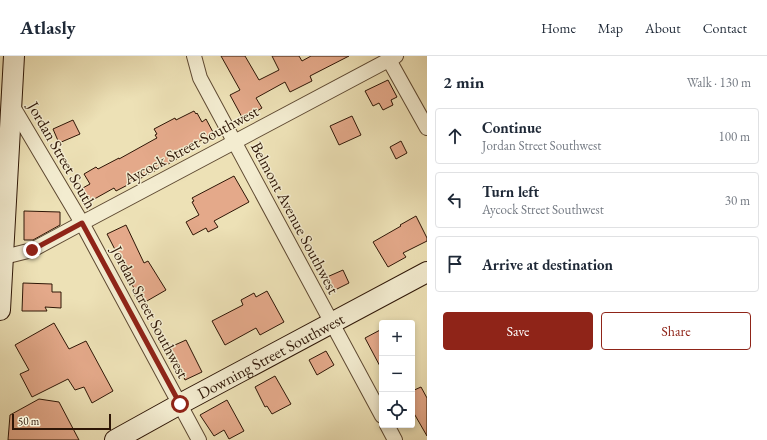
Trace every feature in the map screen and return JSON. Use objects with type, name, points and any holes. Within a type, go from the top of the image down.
[{"type":"street","name":"Belmont Avenue Southwest","points":[[194,56],[200,78],[379,410]]},
{"type":"street","name":"Aycock Street Southwest","points":[[1,258],[32,250],[393,58]]},
{"type":"street","points":[[393,58],[427,128]]},
{"type":"street","points":[[0,310],[1,258],[12,105],[9,66]]},
{"type":"street","name":"Jordan Street South","points":[[12,105],[82,223]]},
{"type":"street","name":"Jordan Street Southwest","points":[[82,223],[199,440]]},
{"type":"street","name":"Downing Street Southwest","points":[[115,440],[427,272]]},
{"type":"street","points":[[388,428],[394,440]]},
{"type":"building","points":[[221,56],[245,56],[259,80],[279,70],[272,56],[299,56],[302,61],[311,56],[349,56],[310,76],[312,81],[290,92],[285,82],[256,98],[262,108],[243,119],[230,95],[240,90]]},
{"type":"building","points":[[388,80],[397,97],[391,100],[393,105],[383,110],[379,103],[373,106],[365,91]]},
{"type":"building","points":[[194,111],[196,114],[197,113],[202,122],[206,119],[214,134],[182,150],[185,154],[168,164],[116,191],[114,188],[89,202],[81,189],[90,184],[84,174],[96,167],[98,169],[119,159],[157,138],[155,135],[157,134],[154,129],[175,118],[176,120]]},
{"type":"building","points":[[352,116],[361,135],[339,145],[330,126]]},
{"type":"building","points":[[73,120],[80,134],[59,143],[53,129]]},
{"type":"building","points":[[401,141],[407,153],[396,159],[390,147]]},
{"type":"building","points":[[234,176],[249,202],[214,221],[218,227],[208,232],[206,228],[193,235],[186,222],[199,215],[192,202],[194,201],[192,198]]},
{"type":"building","points":[[24,211],[60,212],[60,225],[33,240],[24,240]]},
{"type":"building","points":[[416,216],[427,238],[427,241],[403,253],[406,257],[388,267],[373,242]]},
{"type":"building","points":[[126,225],[144,263],[148,261],[166,290],[140,305],[133,292],[135,290],[107,234]]},
{"type":"building","points":[[343,270],[349,283],[333,291],[327,277]]},
{"type":"building","points":[[23,283],[52,284],[52,292],[61,292],[61,308],[45,307],[47,311],[22,311]]},
{"type":"building","points":[[267,291],[284,322],[260,335],[256,328],[225,345],[212,321],[243,305],[241,300],[254,293],[256,297]]},
{"type":"building","points":[[54,323],[69,349],[86,341],[113,391],[92,403],[84,387],[75,390],[68,379],[32,397],[20,374],[29,370],[15,345]]},
{"type":"building","points":[[379,331],[379,364],[365,338]]},
{"type":"building","points":[[186,340],[202,372],[185,380],[182,373],[179,375],[166,349]]},
{"type":"building","points":[[326,351],[334,365],[317,375],[309,360]]},
{"type":"building","points":[[275,376],[291,404],[272,414],[267,406],[265,407],[255,387]]},
{"type":"building","points":[[421,387],[427,398],[427,436],[415,415],[415,390]]},
{"type":"building","points":[[39,399],[59,402],[79,440],[8,440],[10,415]]},
{"type":"building","points":[[227,400],[244,431],[229,439],[224,430],[214,436],[200,415]]},
{"type":"route","points":[[32,250],[82,223],[180,404]]}]
